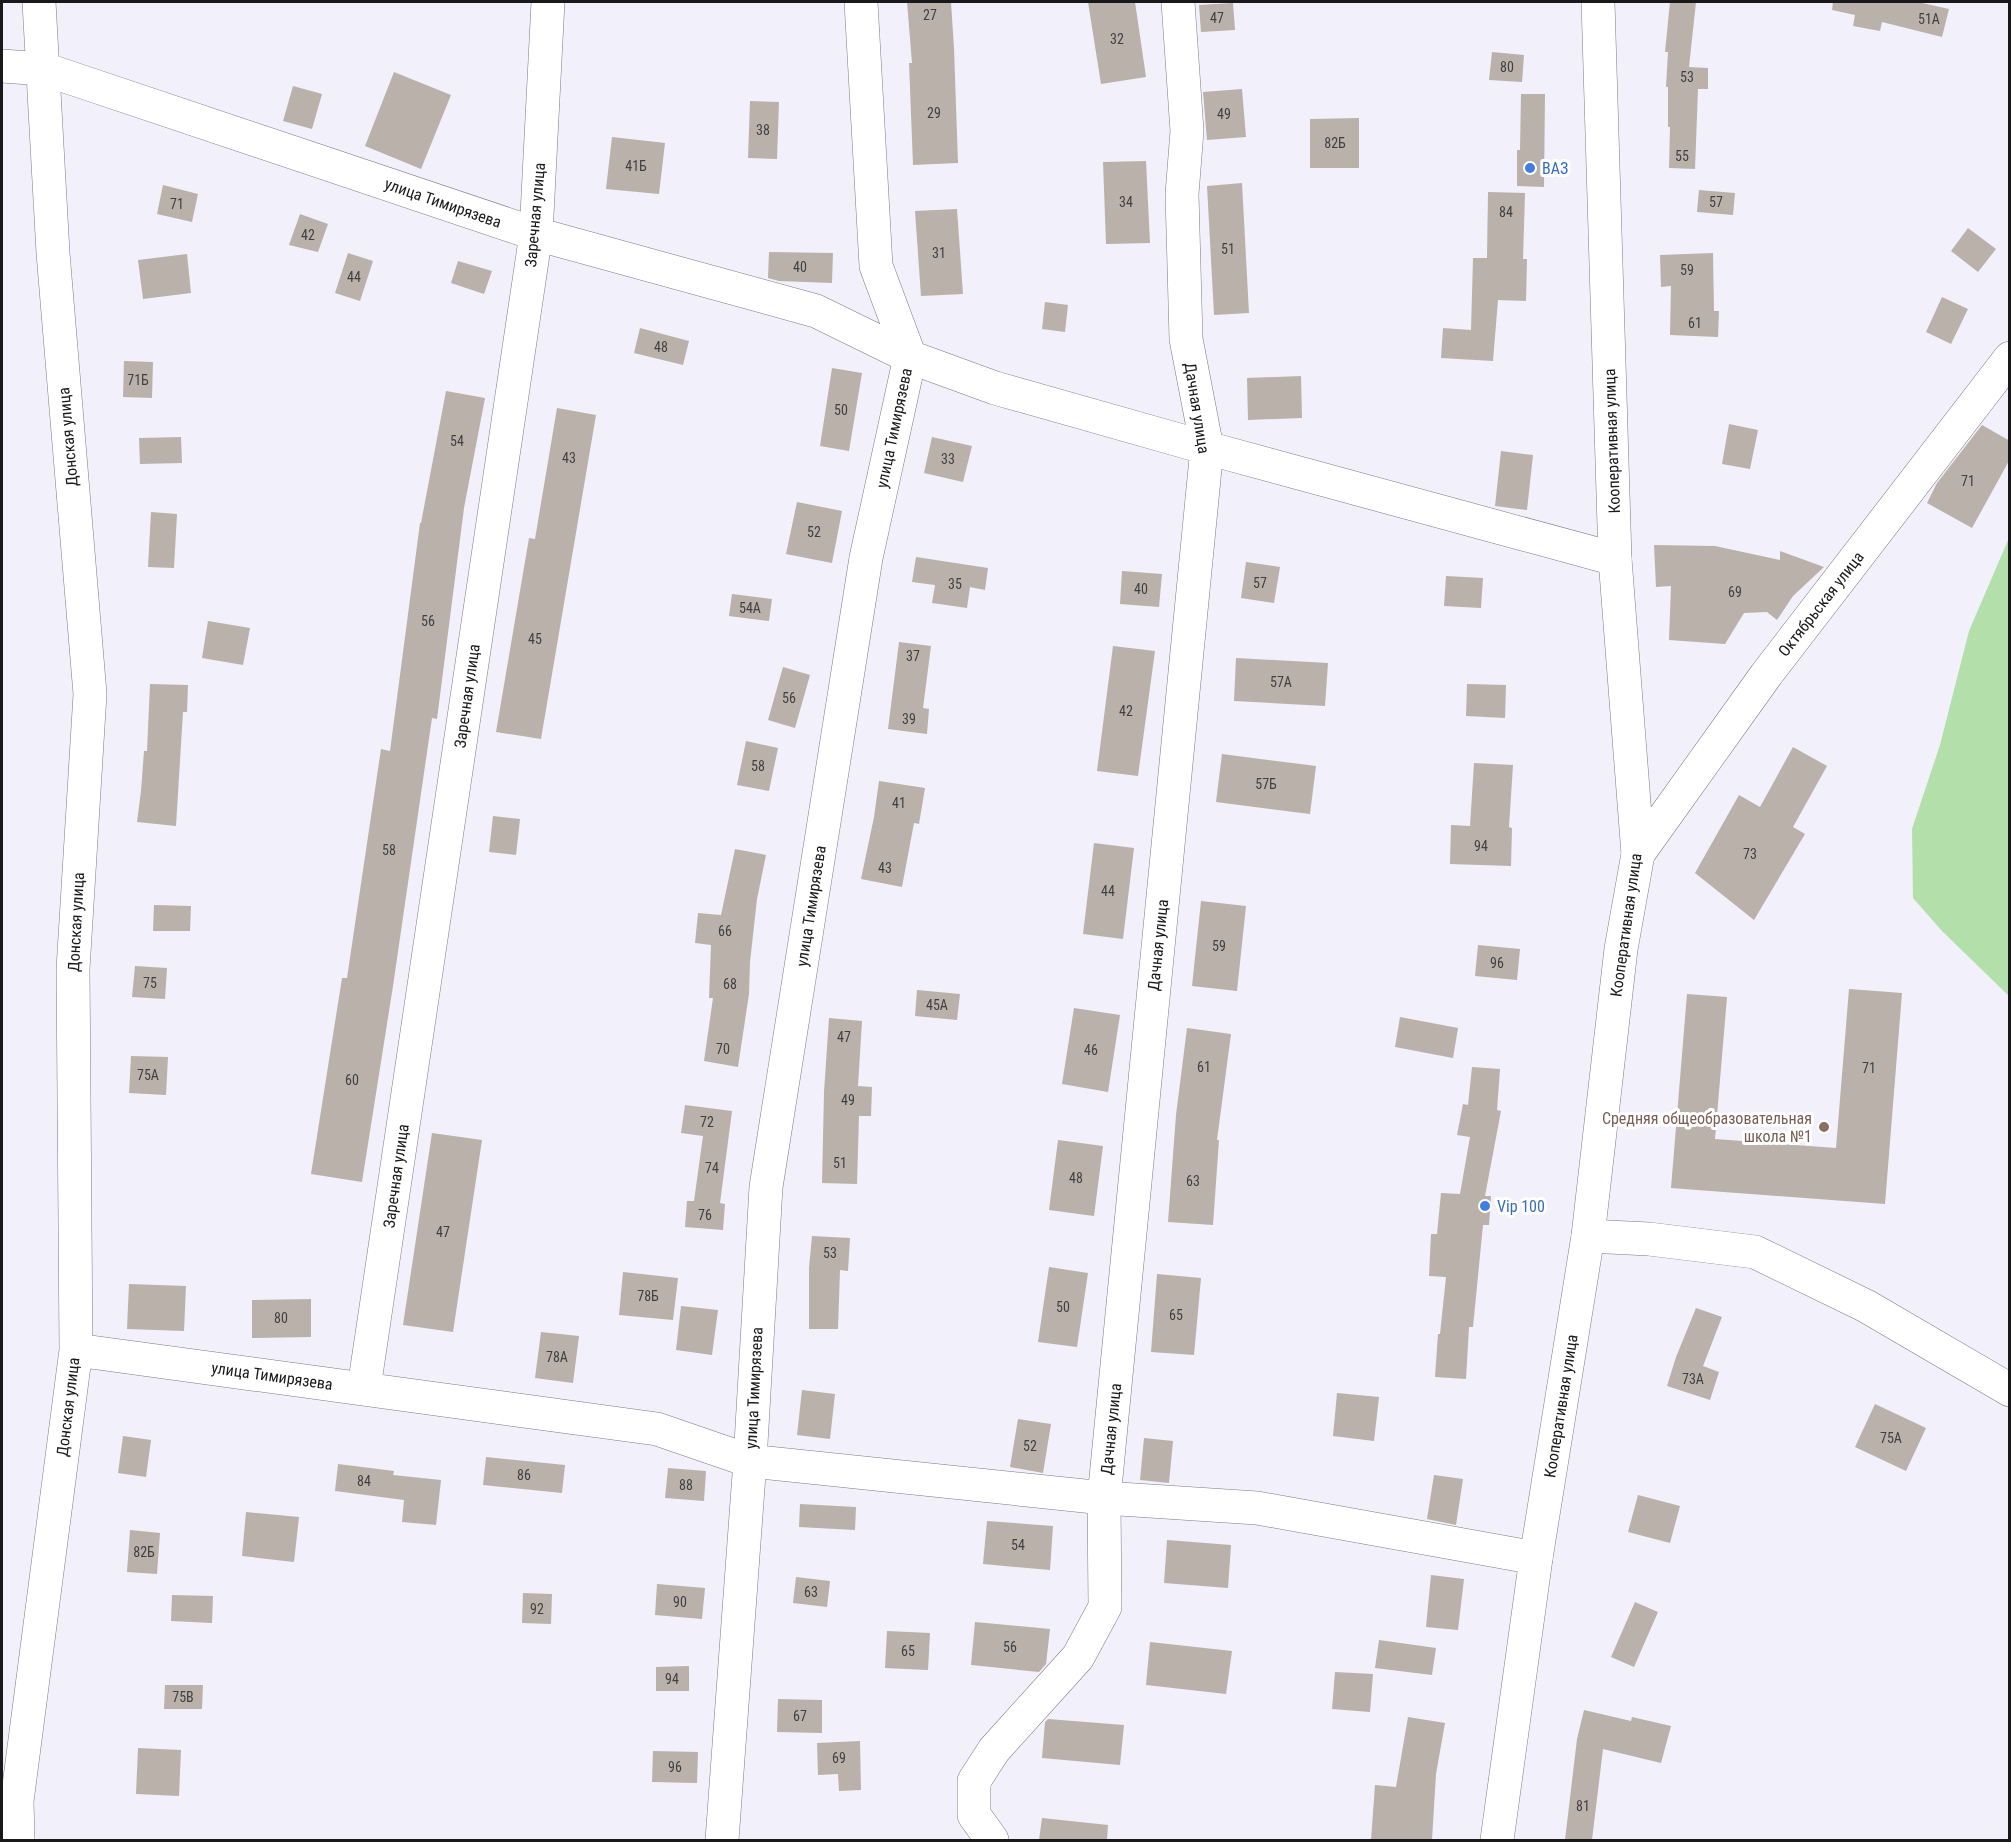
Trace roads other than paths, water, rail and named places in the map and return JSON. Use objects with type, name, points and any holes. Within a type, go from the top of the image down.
[{"type":"street","name":"Донская улица","points":[[18,1840],[17,1801],[76,1350],[73,969],[90,694],[53,253],[39,2]]},
{"type":"street","name":"Заречная улица","points":[[364,1388],[536,234],[548,2]]},
{"type":"street","name":"улица Тимирязева","points":[[722,1840],[750,1461],[766,1187],[866,558],[909,357],[876,266],[861,2]]},
{"type":"street","name":"Дачная улица","points":[[992,1840],[974,1815],[974,1781],[994,1750],[1078,1657],[1105,1607],[1104,1498],[1207,448],[1186,339],[1182,194],[1187,131],[1178,2]]},
{"type":"street","name":"Кооперативная улица","points":[[1497,1840],[1536,1558],[1588,1236],[1621,949],[1638,854],[1615,559],[1598,2]]},
{"type":"street","name":"улица Тимирязева","points":[[2,66],[44,69],[536,234],[816,311],[909,357],[995,388],[1615,559]]},
{"type":"street","name":"Октябрьская улица","points":[[1638,854],[1766,675],[2010,358]]},
{"type":"street","points":[[1588,1236],[1649,1239],[1755,1252],[1866,1306],[2010,1390]]},
{"type":"street","name":"улица Тимирязева","points":[[76,1350],[657,1429],[750,1461]]},
{"type":"street","points":[[750,1461],[1104,1498],[1257,1508],[1536,1558]]},
{"type":"place","name":"ВАЗ","points":[[1530,168]]},
{"type":"place","name":"Средняя общеобразовательная школа №1","points":[[1824,1127]]},
{"type":"place","name":"Vip 100","points":[[1485,1206]]}]
